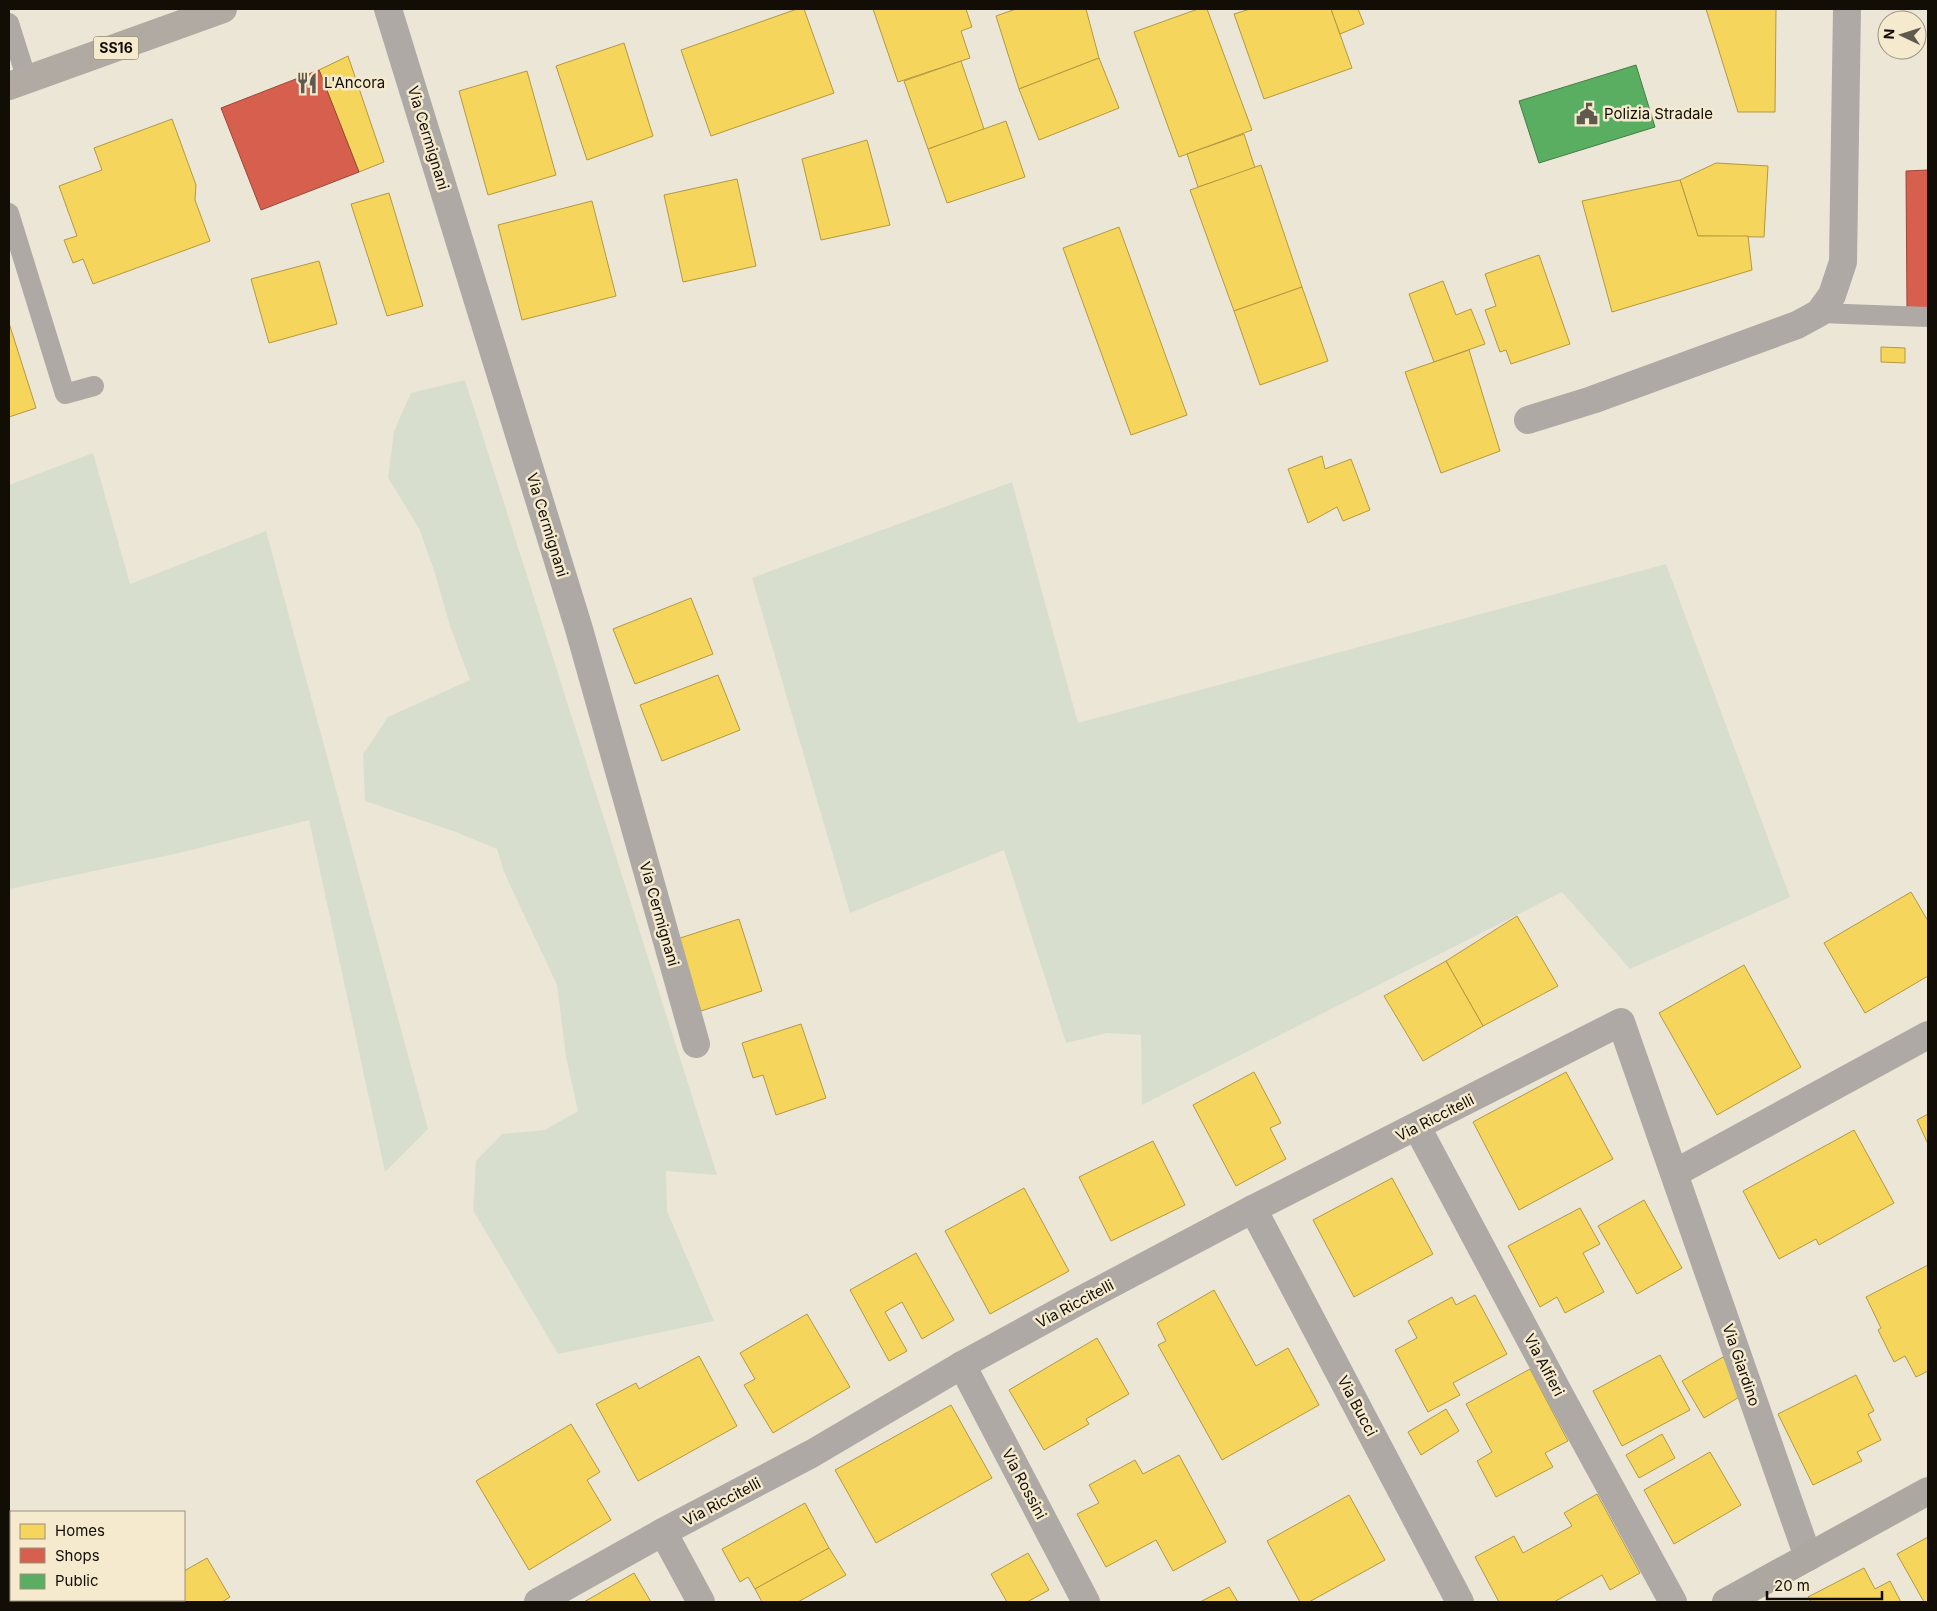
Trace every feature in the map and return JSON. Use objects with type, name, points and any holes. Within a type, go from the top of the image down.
[{"type":"main road","name":"SS16","points":[[18,83],[223,9]]},
{"type":"street","name":"Via Cermignani","points":[[388,9],[579,629],[696,1044]]},
{"type":"street","points":[[1528,420],[1592,400],[1797,325],[1819,313],[1832,295],[1843,262],[1847,9]]},
{"type":"street","name":"Via Riccitelli","points":[[538,1602],[663,1532],[813,1453],[962,1366],[1079,1301],[1253,1209],[1418,1127],[1621,1022]]},
{"type":"street","name":"Via Giardino","points":[[1621,1022],[1808,1557]]},
{"type":"street","points":[[1675,1173],[1928,1035]]},
{"type":"street","name":"Via Alfieri","points":[[1418,1127],[1557,1391],[1673,1602]]},
{"type":"street","name":"Via Bucci","points":[[1253,1209],[1460,1602]]},
{"type":"street","name":"Via Rossini","points":[[962,1366],[1086,1602]]},
{"type":"street","points":[[1726,1602],[1928,1492]]},
{"type":"street","points":[[663,1532],[701,1602]]},
{"type":"lane","points":[[9,23],[18,83]]},
{"type":"lane","points":[[9,213],[65,394],[94,386]]},
{"type":"lane","points":[[1819,313],[1928,317]]},
{"type":"green space","points":[[465,380],[717,1175],[666,1171],[667,1211],[714,1321],[558,1354],[473,1210],[476,1161],[502,1134],[545,1130],[578,1111],[566,1057],[557,985],[504,872],[497,849],[456,832],[365,801],[363,754],[388,717],[470,680],[450,626],[434,570],[419,528],[388,478],[394,431],[411,393]]},
{"type":"green space","points":[[93,453],[130,584],[266,531],[428,1129],[385,1172],[309,820],[179,853],[9,889],[9,485]]},
{"type":"green space","points":[[1012,482],[1078,723],[1666,564],[1790,897],[1630,969],[1562,892],[1142,1105],[1141,1035],[1107,1033],[1066,1043],[1004,850],[850,913],[752,578]]},
{"type":"building: Homes","points":[[797,9],[804,9],[834,93],[711,136],[681,50]]},
{"type":"building: Homes","points":[[873,9],[966,9],[972,27],[961,31],[970,58],[898,82]]},
{"type":"building: Homes","points":[[1016,9],[1086,9],[1099,58],[1019,89],[996,16]]},
{"type":"building: Homes","points":[[1198,9],[1207,9],[1252,130],[1179,157],[1134,32]]},
{"type":"building: Homes","points":[[1250,9],[1331,9],[1352,68],[1264,99],[1234,14]]},
{"type":"building: Homes","points":[[1331,9],[1358,9],[1364,24],[1340,34]]},
{"type":"building: Homes","points":[[1706,9],[1776,9],[1775,112],[1738,112]]},
{"type":"building: Homes","points":[[624,43],[653,136],[587,160],[556,66]]},
{"type":"building: Homes","points":[[348,56],[384,162],[359,172],[319,70]]},
{"type":"building: Homes","points":[[1099,58],[1119,108],[1039,140],[1019,89]]},
{"type":"building: Homes","points":[[961,61],[984,129],[928,149],[904,81]]},
{"type":"building: Homes","points":[[527,71],[556,175],[488,195],[459,91]]},
{"type":"building: Homes","points":[[172,119],[196,185],[195,200],[210,241],[93,284],[83,259],[73,263],[64,240],[77,236],[59,186],[102,170],[94,148]]},
{"type":"building: Homes","points":[[1006,121],[1025,177],[947,203],[928,149]]},
{"type":"building: Homes","points":[[1244,134],[1255,168],[1198,187],[1187,154]]},
{"type":"building: Homes","points":[[867,140],[890,225],[821,240],[802,159]]},
{"type":"building: Homes","points":[[1716,163],[1768,166],[1764,237],[1698,236],[1680,180]]},
{"type":"building: Homes","points":[[1261,165],[1302,287],[1234,311],[1190,190]]},
{"type":"building: Homes","points":[[737,179],[756,266],[683,282],[664,195]]},
{"type":"building: Homes","points":[[1680,180],[1698,236],[1748,236],[1752,270],[1612,312],[1582,201]]},
{"type":"building: Homes","points":[[389,193],[423,306],[387,316],[351,204]]},
{"type":"building: Homes","points":[[592,201],[616,296],[522,320],[498,225]]},
{"type":"building: Homes","points":[[1119,227],[1187,415],[1131,435],[1063,248]]},
{"type":"building: Homes","points":[[1539,255],[1570,344],[1511,364],[1506,350],[1500,352],[1485,310],[1496,306],[1485,274]]},
{"type":"building: Homes","points":[[319,261],[337,324],[269,343],[251,279]]},
{"type":"building: Homes","points":[[1443,281],[1456,315],[1471,309],[1485,344],[1434,362],[1409,294]]},
{"type":"building: Homes","points":[[1302,287],[1328,361],[1260,385],[1234,311]]},
{"type":"building: Homes","points":[[9,323],[36,408],[9,417]]},
{"type":"building: Homes","points":[[1881,347],[1905,348],[1905,363],[1881,362]]},
{"type":"building: Homes","points":[[1469,350],[1500,451],[1441,473],[1405,372]]},
{"type":"building: Homes","points":[[1322,456],[1325,469],[1351,459],[1370,510],[1343,521],[1337,507],[1308,523],[1288,469]]},
{"type":"building: Homes","points":[[691,598],[713,654],[635,684],[613,629]]},
{"type":"building: Homes","points":[[718,675],[740,730],[662,761],[640,705]]},
{"type":"building: Homes","points":[[1911,892],[1928,921],[1928,976],[1865,1013],[1824,943]]},
{"type":"building: Homes","points":[[1517,916],[1558,986],[1483,1026],[1446,961]]},
{"type":"building: Homes","points":[[739,919],[762,991],[701,1011],[677,939]]},
{"type":"building: Homes","points":[[1446,961],[1483,1026],[1423,1061],[1384,996]]},
{"type":"building: Homes","points":[[1744,965],[1801,1067],[1717,1115],[1659,1013]]},
{"type":"building: Homes","points":[[801,1024],[826,1098],[776,1115],[763,1075],[753,1078],[742,1043]]},
{"type":"building: Homes","points":[[1254,1072],[1281,1123],[1270,1128],[1286,1159],[1236,1186],[1193,1105]]},
{"type":"building: Homes","points":[[1566,1072],[1613,1159],[1519,1210],[1473,1122]]},
{"type":"building: Homes","points":[[1928,1114],[1928,1144],[1917,1120]]},
{"type":"building: Homes","points":[[1854,1130],[1894,1203],[1819,1245],[1816,1239],[1779,1259],[1743,1191]]},
{"type":"building: Homes","points":[[1153,1141],[1185,1205],[1111,1241],[1079,1177]]},
{"type":"building: Homes","points":[[1392,1178],[1433,1254],[1354,1297],[1313,1220]]},
{"type":"building: Homes","points":[[1024,1188],[1069,1271],[990,1314],[945,1231]]},
{"type":"building: Homes","points":[[1644,1200],[1682,1268],[1637,1294],[1598,1226]]},
{"type":"building: Homes","points":[[1580,1208],[1600,1244],[1583,1253],[1604,1292],[1565,1313],[1557,1297],[1540,1307],[1508,1246]]},
{"type":"building: Homes","points":[[916,1253],[954,1320],[922,1339],[902,1302],[885,1312],[907,1351],[889,1361],[850,1290]]},
{"type":"building: Homes","points":[[1928,1265],[1928,1371],[1916,1377],[1905,1356],[1894,1362],[1878,1330],[1881,1328],[1866,1297]]},
{"type":"building: Homes","points":[[1214,1290],[1256,1366],[1288,1348],[1319,1405],[1222,1460],[1158,1345],[1166,1341],[1157,1323]]},
{"type":"building: Homes","points":[[1475,1295],[1507,1354],[1453,1383],[1460,1395],[1428,1412],[1395,1350],[1417,1338],[1408,1321],[1452,1297],[1456,1305]]},
{"type":"building: Homes","points":[[807,1314],[850,1387],[773,1433],[744,1385],[755,1379],[740,1353]]},
{"type":"building: Homes","points":[[1097,1338],[1129,1394],[1086,1419],[1089,1424],[1044,1450],[1009,1390]]},
{"type":"building: Homes","points":[[1660,1355],[1690,1410],[1622,1446],[1593,1391]]},
{"type":"building: Homes","points":[[699,1356],[737,1426],[638,1481],[596,1404],[636,1383],[639,1389]]},
{"type":"building: Homes","points":[[1723,1357],[1746,1393],[1704,1418],[1682,1381]]},
{"type":"building: Homes","points":[[1530,1369],[1568,1441],[1545,1453],[1553,1467],[1496,1497],[1477,1461],[1492,1452],[1466,1404]]},
{"type":"building: Homes","points":[[1856,1375],[1874,1411],[1868,1414],[1881,1440],[1857,1452],[1862,1461],[1813,1485],[1778,1414]]},
{"type":"building: Homes","points":[[951,1405],[992,1478],[876,1543],[835,1470]]},
{"type":"building: Homes","points":[[1446,1409],[1459,1431],[1421,1455],[1408,1432]]},
{"type":"building: Homes","points":[[571,1424],[600,1472],[587,1480],[611,1520],[529,1570],[476,1481]]},
{"type":"building: Homes","points":[[1662,1434],[1675,1458],[1639,1478],[1626,1455]]},
{"type":"building: Homes","points":[[1710,1452],[1741,1505],[1674,1544],[1644,1490]]},
{"type":"building: Homes","points":[[1179,1455],[1226,1542],[1173,1571],[1156,1540],[1106,1567],[1077,1514],[1099,1503],[1089,1485],[1135,1460],[1143,1474]]},
{"type":"building: Homes","points":[[1597,1494],[1640,1573],[1610,1590],[1602,1575],[1554,1602],[1499,1602],[1475,1557],[1514,1536],[1523,1553],[1572,1526],[1564,1513]]},
{"type":"building: Homes","points":[[1349,1495],[1385,1560],[1309,1602],[1300,1602],[1267,1541]]},
{"type":"building: Homes","points":[[805,1503],[829,1548],[755,1589],[748,1577],[740,1582],[722,1549]]},
{"type":"building: Homes","points":[[1928,1537],[1928,1602],[1924,1602],[1897,1554]]},
{"type":"building: Homes","points":[[829,1548],[846,1575],[798,1602],[762,1602],[755,1589]]},
{"type":"building: Homes","points":[[1028,1553],[1049,1590],[1027,1602],[1007,1602],[991,1574]]},
{"type":"building: Homes","points":[[207,1558],[230,1597],[222,1602],[130,1602],[185,1601],[185,1570]]},
{"type":"building: Homes","points":[[1864,1568],[1875,1589],[1890,1581],[1901,1602],[1811,1602],[1808,1597]]},
{"type":"building: Homes","points":[[634,1573],[651,1602],[584,1602]]},
{"type":"building: Homes","points":[[1229,1587],[1238,1602],[1200,1602]]},
{"type":"building: Shops","points":[[319,70],[359,172],[261,210],[221,108]]},
{"type":"building: Shops","points":[[1928,170],[1928,309],[1907,309],[1906,171]]},
{"type":"building: Public","name":"Polizia Stradale","points":[[1636,65],[1655,127],[1539,163],[1519,101]]},
{"type":"place","name":"L'Ancora","points":[[307,83]]},
{"type":"place","name":"Polizia Stradale","points":[[1587,114]]}]
